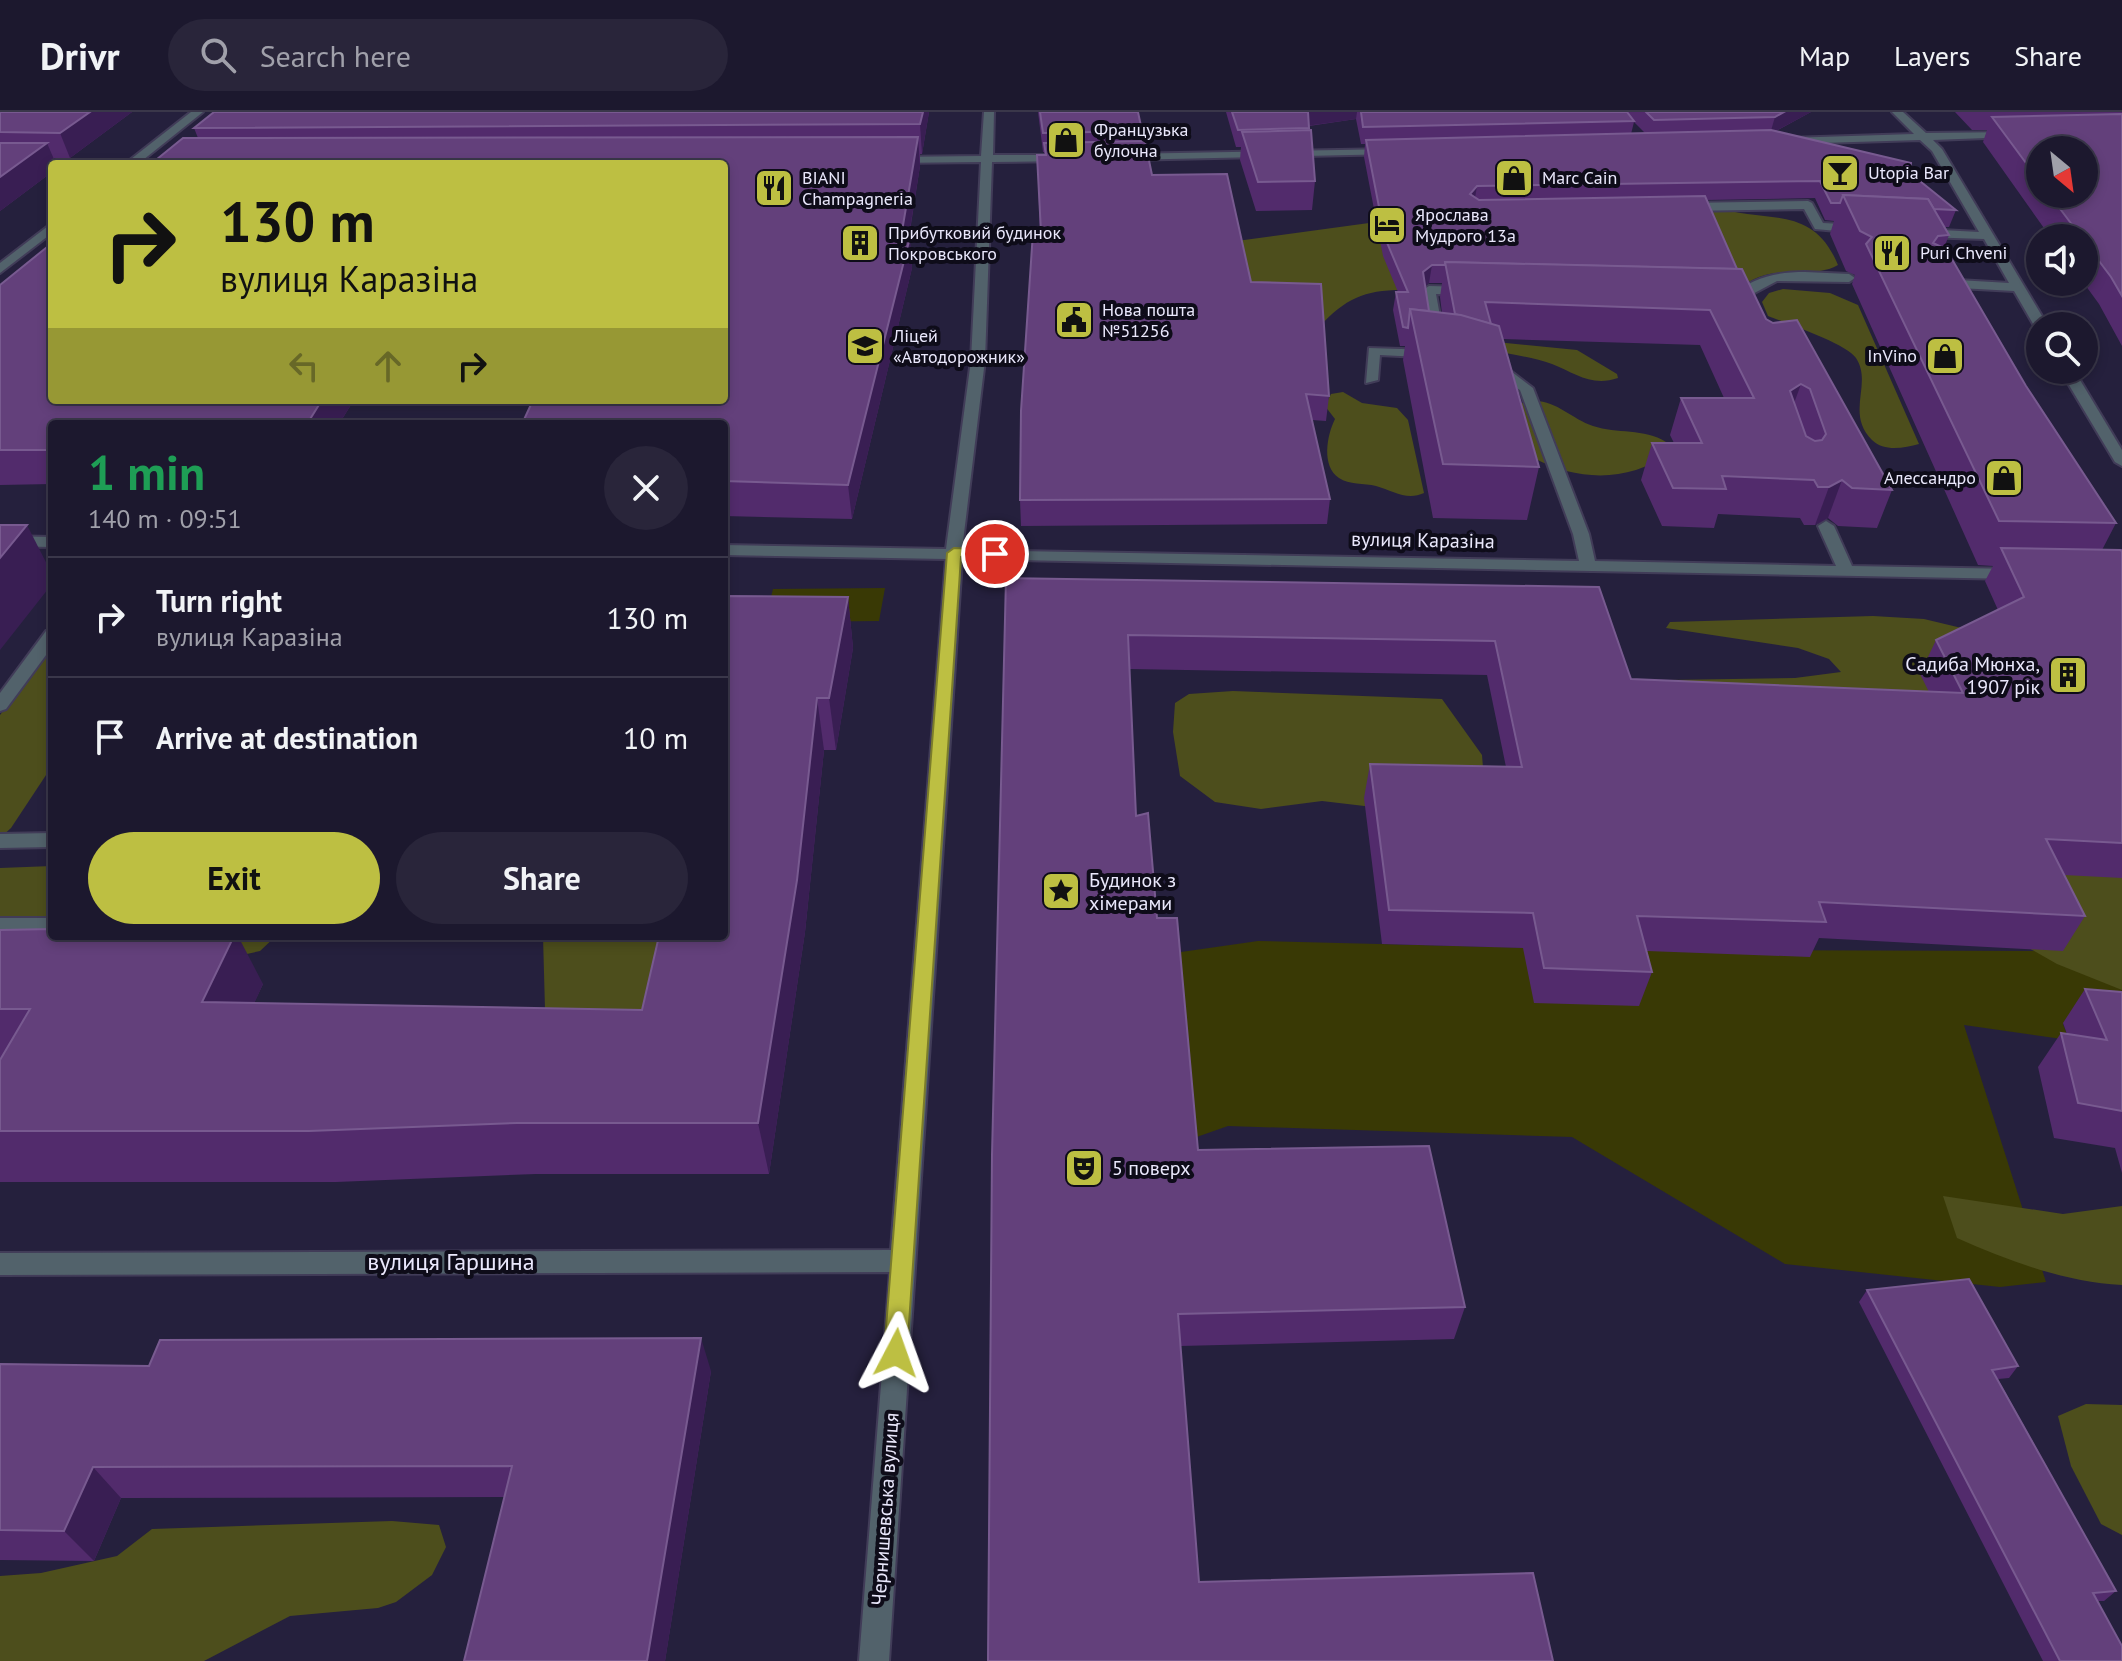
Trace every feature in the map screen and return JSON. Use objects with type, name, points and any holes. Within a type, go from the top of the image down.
[{"type":"street","points":[[136,160],[198,112]]},
{"type":"street","name":"Чернишевська вулиця","points":[[874,1661],[954,553],[978,360],[989,112]]},
{"type":"street","points":[[1897,112],[1936,149],[2032,312]]},
{"type":"street","points":[[1769,141],[2020,134]]},
{"type":"street","points":[[1114,157],[1399,151]]},
{"type":"street","points":[[879,161],[1082,158]]},
{"type":"street","points":[[0,162],[48,163]]},
{"type":"street","points":[[1666,207],[1808,205],[1819,226],[1875,230]]},
{"type":"street","points":[[0,269],[48,230]]},
{"type":"street","points":[[1904,232],[1987,236]]},
{"type":"street","points":[[1723,297],[1738,297],[1746,289],[1773,277],[1849,278]]},
{"type":"street","points":[[1927,282],[2017,287]]},
{"type":"street","points":[[1371,380],[1374,351],[1446,356],[1429,290],[1475,291]]},
{"type":"street","points":[[1738,297],[1750,324]]},
{"type":"street","points":[[1480,366],[1507,375],[1526,388],[1581,534],[1588,565]]},
{"type":"street","points":[[2075,384],[2122,462]]},
{"type":"street","points":[[1826,526],[1846,571]]},
{"type":"street","points":[[0,541],[48,542]]},
{"type":"street","name":"вулиця Каразіна","points":[[728,550],[2033,574]]},
{"type":"street","points":[[0,705],[48,640]]},
{"type":"street","points":[[0,841],[48,840]]},
{"type":"street","points":[[0,925],[48,925]]},
{"type":"street","name":"вулиця Гаршина","points":[[0,1264],[902,1261]]},
{"type":"shaded area","points":[[1712,206],[1801,224],[1815,232],[1827,245],[1838,265],[1817,271],[1772,273],[1749,282],[1731,279],[1683,207]]},
{"type":"shaded area","points":[[1391,220],[1408,290],[1380,291],[1358,297],[1339,308],[1319,327],[1061,228],[1222,243]]},
{"type":"shaded area","points":[[1783,289],[1830,293],[1858,305],[1919,444],[1888,448],[1872,440],[1860,419],[1862,378],[1856,358],[1829,340],[1768,316],[1762,302],[1769,293]]},
{"type":"shaded area","points":[[1486,341],[1577,350],[1617,374],[1618,378],[1591,380],[1543,361],[1477,347]]},
{"type":"shaded area","points":[[1343,392],[1362,403],[1397,408],[1408,420],[1424,493],[1412,496],[1400,494],[1376,486],[1347,482],[1333,473],[1327,450],[1335,419],[1325,406],[1331,394]]},
{"type":"shaded area","points":[[1535,401],[1557,407],[1593,426],[1658,438],[1666,442],[1669,453],[1637,470],[1620,474],[1585,474],[1550,466],[1534,458],[1517,404]]},
{"type":"shaded area","points":[[885,588],[879,621],[786,622],[769,605],[773,589]]},
{"type":"shaded area","points":[[1873,616],[1924,619],[1995,636],[2026,702],[1633,689],[1668,680],[1795,678],[1841,672],[1829,659],[1798,648],[1666,628],[1670,622]]},
{"type":"shaded area","points":[[48,654],[48,772],[11,828],[0,838],[0,715]]},
{"type":"shaded area","points":[[1233,691],[1442,699],[1482,755],[1484,780],[1415,812],[1322,801],[1261,809],[1215,802],[1180,776],[1173,732],[1175,703],[1189,694]]},
{"type":"shaded area","points":[[1972,859],[2122,875],[2122,990],[2057,964],[2004,934]]},
{"type":"shaded area","points":[[48,866],[48,940],[272,940],[260,951],[201,964],[0,951],[0,868]]},
{"type":"shaded area","points":[[543,940],[670,940],[633,1046],[545,1009]]},
{"type":"shaded area","points":[[1258,941],[1619,950],[2063,951],[2122,955],[2122,1029],[2063,1024],[2069,1040],[1964,1025],[2046,1282],[2000,1287],[1785,1264],[1572,1137],[1228,1126],[1191,1139],[1174,953]]},
{"type":"shaded area","points":[[1943,1196],[2063,1214],[2122,1206],[2122,1285],[2079,1280],[2037,1269],[1957,1238]]},
{"type":"shaded area","points":[[2086,1404],[2122,1405],[2122,1535],[2101,1524],[2071,1466],[2058,1416]]},
{"type":"shaded area","points":[[392,1521],[439,1525],[446,1547],[432,1575],[396,1602],[378,1608],[290,1616],[204,1661],[0,1661],[0,1576],[41,1573],[117,1556],[152,1529]]},
{"type":"building","points":[[0,112],[90,112],[60,133],[0,132]]},
{"type":"building","points":[[214,112],[923,112],[920,124],[194,128]]},
{"type":"building","points":[[1040,112],[1138,112],[1142,131],[1043,133]]},
{"type":"building","points":[[1232,112],[1308,112],[1309,128],[1238,130]]},
{"type":"building","points":[[1361,112],[1627,112],[1634,121],[1363,127]]},
{"type":"building","points":[[1646,112],[1784,112],[1775,117],[1654,120]]},
{"type":"building","points":[[2122,114],[2122,296],[2098,260],[2098,224],[2072,224],[2060,208],[2098,208],[2098,136],[2026,136],[2026,163],[1992,117]]},
{"type":"building","points":[[1311,130],[1315,181],[1258,182],[1242,132]]},
{"type":"building","points":[[1771,130],[1911,163],[1910,173],[1956,210],[1934,209],[1928,199],[1843,195],[1840,203],[1831,203],[1820,181],[1477,186],[1470,194],[1479,200],[1705,196],[1737,269],[1445,262],[1445,265],[1432,265],[1423,272],[1429,311],[1410,309],[1408,328],[1403,327],[1396,292],[1408,292],[1385,238],[1366,140]]},
{"type":"building","points":[[918,137],[901,237],[910,237],[848,485],[728,481],[728,420],[524,420],[531,404],[728,404],[728,160],[156,160],[183,138]]},
{"type":"building","points":[[1145,141],[1152,175],[1227,174],[1251,282],[1321,284],[1329,396],[1306,394],[1330,499],[1020,500],[1021,411],[1033,232],[1041,232],[1037,155],[1046,155],[1044,143]]},
{"type":"building","points":[[0,143],[47,143],[0,177]]},
{"type":"building","points":[[1843,195],[1928,199],[1949,235],[1938,236],[1933,243],[1946,249],[2026,386],[2116,523],[1999,521],[1866,244],[1872,237],[1860,231]]},
{"type":"building","points":[[48,246],[48,404],[320,404],[310,420],[48,420],[48,450],[0,450],[0,285]]},
{"type":"building","points":[[1445,262],[1742,269],[1766,319],[1773,323],[1797,320],[1892,490],[1852,488],[1842,480],[1829,487],[1818,487],[1814,480],[1722,476],[1726,489],[1673,488],[1652,443],[1702,443],[1681,398],[1754,398],[1710,310],[1485,302],[1491,324],[1455,314]],"holes":[[[1801,384],[1810,389],[1826,434],[1822,440],[1815,441],[1806,436],[1790,391]]]},
{"type":"building","points":[[1410,309],[1461,315],[1499,326],[1539,467],[1443,464]]},
{"type":"building","points":[[0,525],[27,525],[0,558]]},
{"type":"building","points":[[2001,548],[2122,552],[2122,843],[2046,839],[2085,916],[1819,902],[1826,922],[1637,916],[1652,972],[1544,968],[1533,913],[1389,910],[1370,764],[1522,767],[1495,641],[1128,635],[1136,816],[1148,813],[1157,918],[1177,918],[1198,1150],[1429,1146],[1465,1307],[1178,1314],[1199,1582],[1533,1573],[1553,1661],[988,1661],[992,1155],[1006,578],[1599,587],[1631,679],[1963,693],[1936,640],[2024,597]]},
{"type":"building","points":[[728,596],[848,597],[829,698],[817,698],[797,880],[758,1123],[517,1123],[309,1131],[0,1131],[0,1060],[30,1009],[0,1009],[0,930],[48,929],[48,940],[232,940],[202,1002],[642,1010],[658,940],[728,940]]},
{"type":"building","points":[[2085,989],[2122,992],[2122,1111],[2078,1103],[2061,1033],[2107,1040]]},
{"type":"building","points":[[1969,1279],[2018,1366],[1992,1370],[2116,1591],[2093,1593],[2122,1646],[2122,1661],[2060,1661],[1867,1290]]},
{"type":"building","points":[[701,1338],[647,1661],[464,1661],[512,1466],[93,1467],[64,1531],[0,1530],[0,1364],[149,1366],[160,1340]]},
{"type":"place","name":"Французька булочна","points":[[1066,140]]},
{"type":"place","name":"Utopia Bar","points":[[1840,173]]},
{"type":"place","name":"Marc Cain","points":[[1514,178]]},
{"type":"place","name":"BIANI Champagneria","points":[[774,188]]},
{"type":"place","name":"Ярослава Мудрого 13а","points":[[1387,225]]},
{"type":"place","name":"Прибутковий будинок Покровського","points":[[860,243]]},
{"type":"place","name":"Puri Chveni","points":[[1892,253]]},
{"type":"place","name":"Нова пошта №51256","points":[[1074,320]]},
{"type":"place","name":"Ліцей «Автодорожник»","points":[[865,346]]},
{"type":"place","name":"InVino","points":[[1945,356]]},
{"type":"place","name":"Алессандро","points":[[2004,478]]},
{"type":"place","name":"Садиба Мюнха, 1907 рік","points":[[2068,675]]},
{"type":"place","name":"Будинок з хімерами","points":[[1061,891]]},
{"type":"place","name":"5 поверх","points":[[1084,1168]]},
{"type":"route","points":[[896,1353],[954,553],[995,554]]}]
